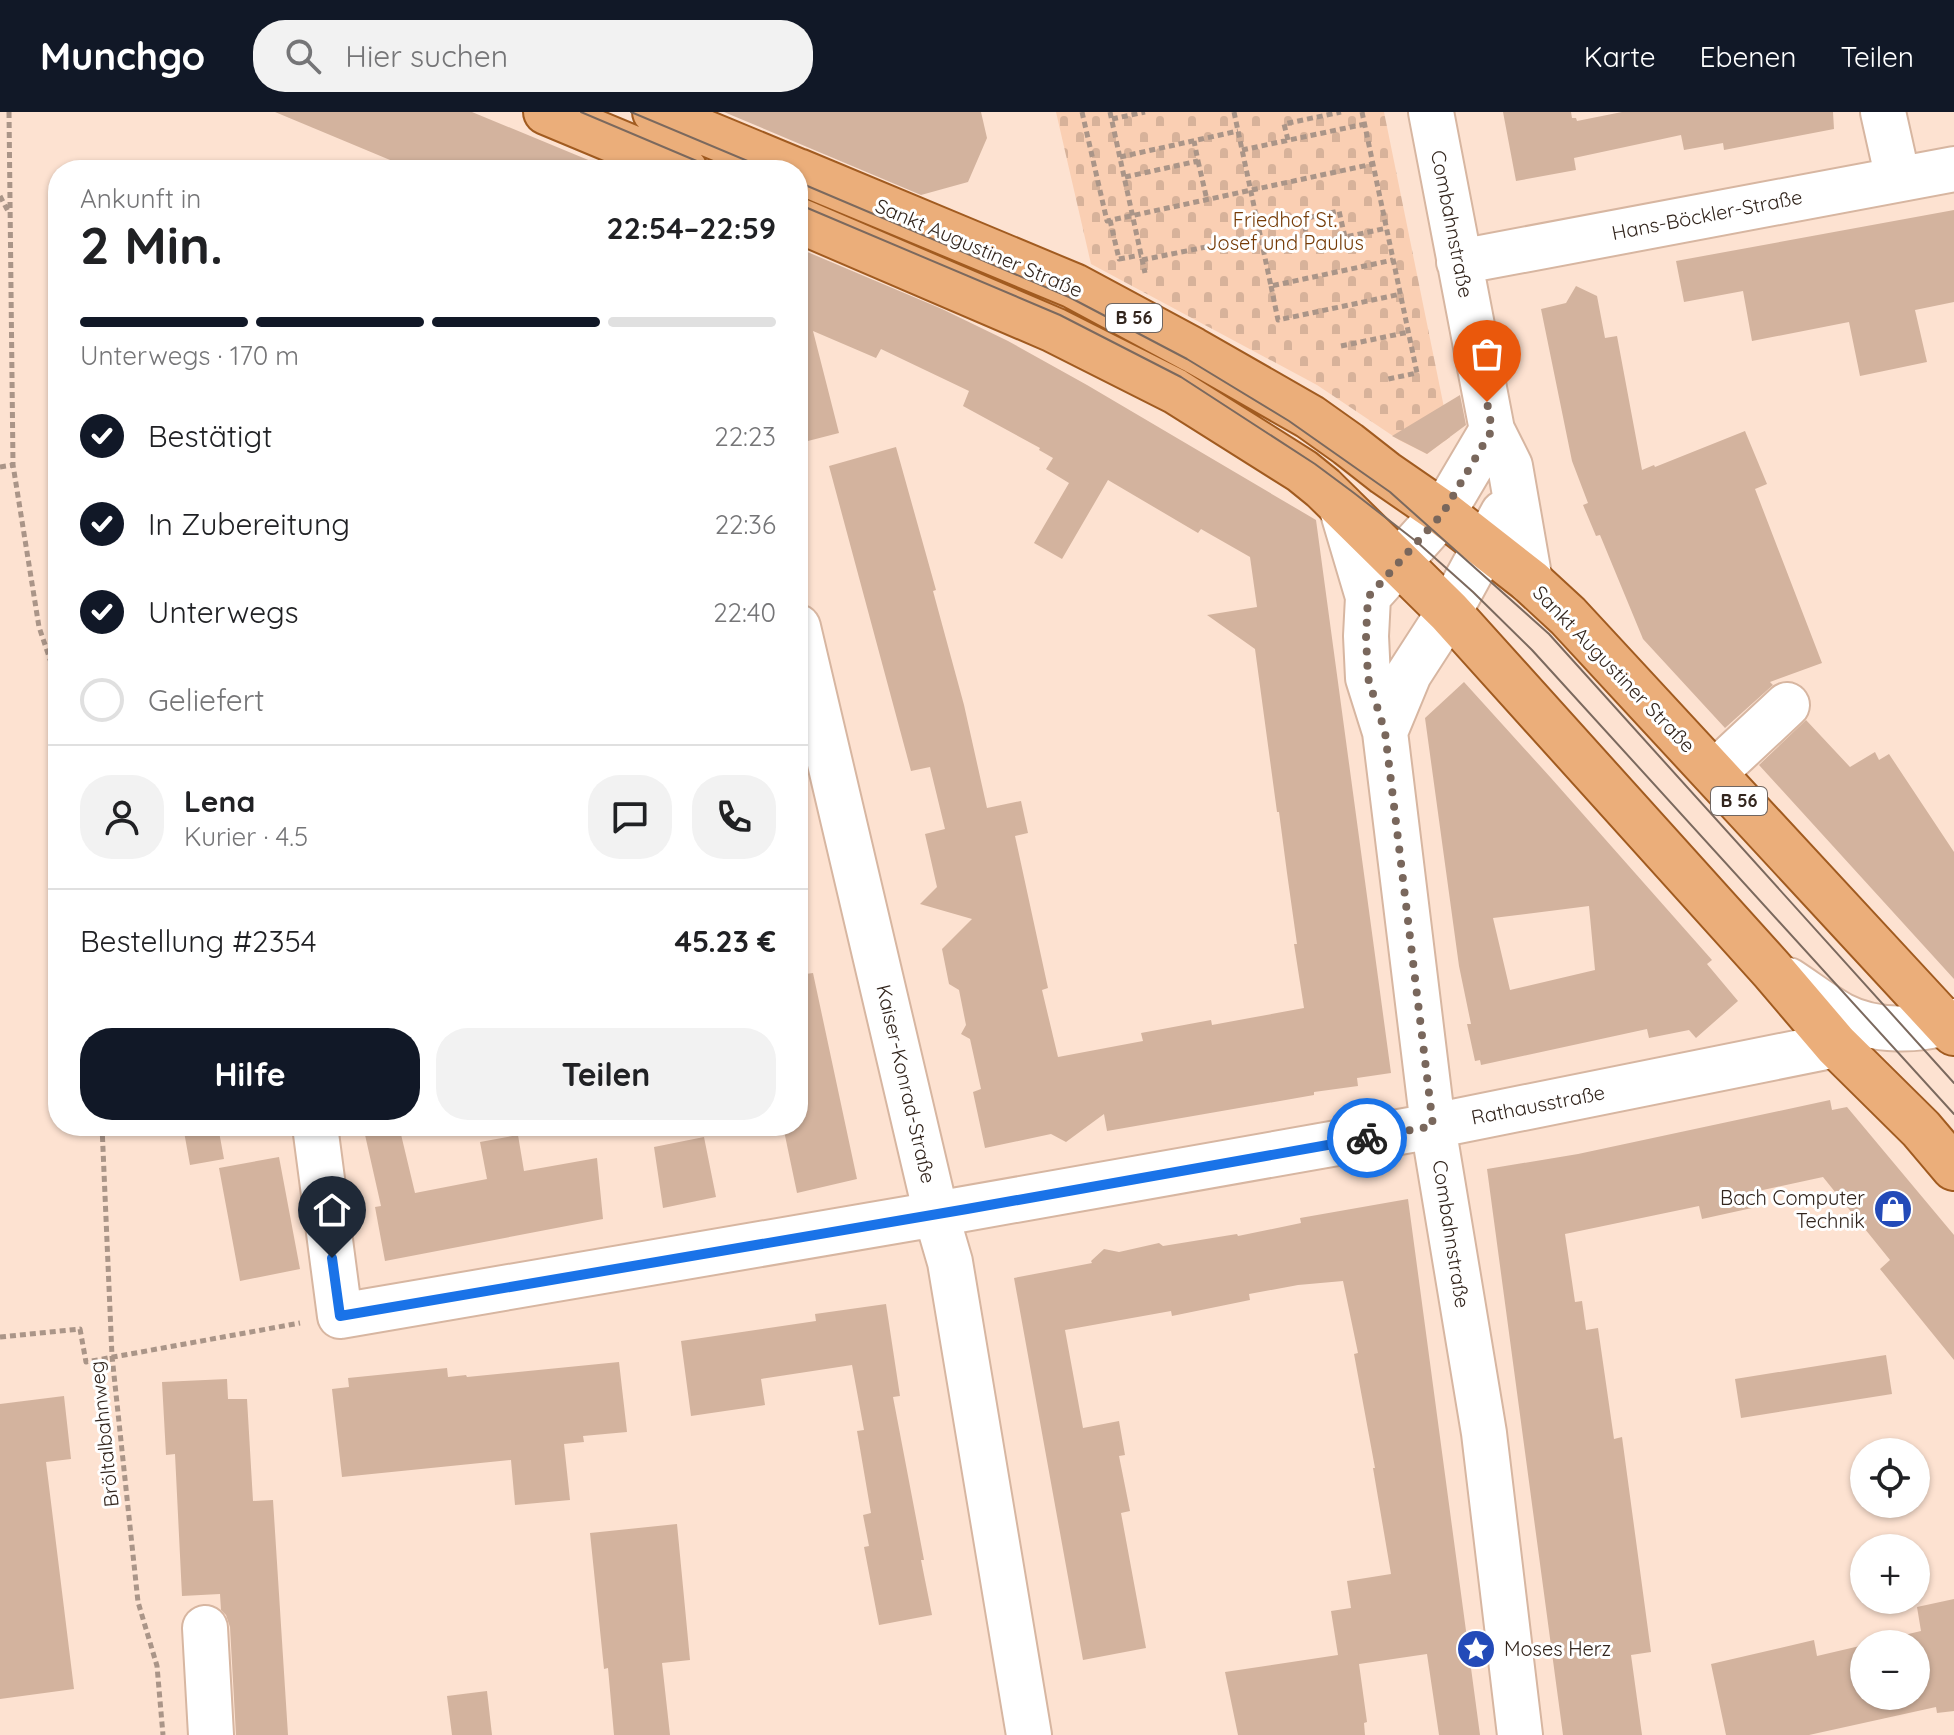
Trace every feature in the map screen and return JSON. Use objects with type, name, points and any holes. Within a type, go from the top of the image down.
[{"type":"main road","points":[[546,112],[661,160]]},
{"type":"main road","name":"Sankt Augustiner Straße","points":[[655,112],[770,160]]},
{"type":"main road","name":"Sankt Augustiner Straße","points":[[808,176],[1074,286],[1310,417],[1443,513],[1530,581],[1568,616],[1951,1026]]},
{"type":"main road","name":"Sankt Augustiner Straße","points":[[808,224],[1054,330],[1175,391],[1302,471],[1323,488],[1449,612],[1836,1045],[1921,1129],[1954,1168]]},
{"type":"street","name":"Combahnstraße","points":[[1431,112],[1492,430],[1510,466],[1530,581]]},
{"type":"street","points":[[1883,112],[1898,179]]},
{"type":"street","name":"Hans-Böckler-Straße","points":[[1459,262],[1954,169]]},
{"type":"street","points":[[1368,597],[1443,513],[1492,430]]},
{"type":"street","name":"Combahnstraße","points":[[1385,732],[1409,674],[1449,612],[1514,493]]},
{"type":"street","name":"Combahnstraße","points":[[1341,506],[1368,597],[1368,678],[1385,732],[1433,1126],[1484,1433],[1520,1735]]},
{"type":"street","name":"Kaiser-Konrad-Straße","points":[[808,673],[950,1262],[1029,1735]]},
{"type":"street","points":[[1714,773],[1787,705]]},
{"type":"street","name":"Sankt Augustiner Straße","points":[[1772,970],[1843,1015],[1875,1027],[1951,1026]]},
{"type":"street","name":"Rathausstraße","points":[[340,1316],[1433,1126],[1836,1045]]},
{"type":"street","points":[[316,1136],[340,1316]]},
{"type":"street","points":[[205,1628],[211,1735]]},
{"type":"path","points":[[9,112],[13,465],[39,627],[48,654]]},
{"type":"path","points":[[1082,112],[1107,221],[1373,164]]},
{"type":"path","points":[[1145,112],[1111,116],[1145,273]]},
{"type":"path","points":[[1234,112],[1278,320],[1401,294]]},
{"type":"path","points":[[1288,140],[1284,124],[1341,112]]},
{"type":"path","points":[[1362,112],[1417,373],[1388,379]]},
{"type":"path","points":[[1242,150],[1365,124]]},
{"type":"path","points":[[1120,157],[1238,131]]},
{"type":"path","points":[[1194,141],[1207,200]]},
{"type":"path","points":[[1125,177],[1198,161]]},
{"type":"path","points":[[0,196],[10,214]]},
{"type":"path","points":[[1345,237],[1339,211],[1303,219],[1309,245],[1387,228]]},
{"type":"path","points":[[1110,220],[1119,259],[1142,258],[1260,236]]},
{"type":"path","points":[[1271,286],[1393,260]]},
{"type":"path","points":[[1341,346],[1409,332]]},
{"type":"path","points":[[0,467],[13,465]]},
{"type":"path","name":"Bröltalbahnweg","points":[[102,1136],[112,1356],[138,1602],[157,1666],[163,1735]]},
{"type":"path","points":[[0,1337],[80,1329],[86,1362],[340,1316]]},
{"type":"green space","name":"Friedhof St. Josef und Paulus","points":[[1056,112],[1384,112],[1450,437],[1427,454],[1399,440],[1317,385],[1091,264]]},
{"type":"building","points":[[275,112],[472,112],[588,160],[390,160]]},
{"type":"building","points":[[724,112],[981,112],[987,138],[968,182],[921,195]]},
{"type":"building","points":[[1503,112],[1571,112],[1572,118],[1577,121],[1622,112],[1833,112],[1834,129],[1724,150],[1723,143],[1684,150],[1681,135],[1574,158],[1576,170],[1516,181]]},
{"type":"building","points":[[1954,210],[1954,302],[1915,310],[1927,362],[1860,376],[1849,322],[1752,341],[1743,291],[1684,302],[1676,261]]},
{"type":"building","points":[[808,252],[942,309],[1008,341],[1316,520],[1391,1073],[1357,1078],[1358,1086],[1314,1092],[1314,1095],[1107,1131],[1104,1114],[1066,1142],[1051,1134],[985,1148],[973,1092],[981,1089],[970,1039],[961,1034],[966,1025],[959,990],[949,984],[942,949],[972,919],[920,904],[937,887],[925,834],[945,829],[930,767],[911,771],[829,466],[896,447],[936,590],[933,591],[964,705],[987,808],[1021,801],[1028,833],[1015,836],[1048,988],[1042,990],[1058,1057],[1143,1041],[1141,1033],[1211,1020],[1212,1025],[1304,1008],[1255,649],[1207,615],[1257,607],[1250,557],[1201,529],[1198,533],[1108,480],[1062,559],[1034,543],[1069,483],[1046,469],[1053,458],[963,406],[969,391],[881,349],[876,358],[813,331],[839,433],[808,441]]},
{"type":"building","points":[[1576,286],[1597,296],[1605,338],[1617,336],[1642,470],[1745,431],[1767,484],[1755,489],[1822,663],[1770,682],[1773,685],[1725,728],[1643,639],[1600,535],[1596,536],[1583,505],[1588,503],[1572,461],[1541,309],[1566,303]]},
{"type":"building","points":[[1460,395],[1466,425],[1427,454],[1392,436]]},
{"type":"building","points":[[1464,682],[1712,960],[1707,964],[1738,1001],[1696,1038],[1689,1030],[1649,1038],[1647,1029],[1481,1065],[1480,1060],[1475,1061],[1467,1024],[1471,1024],[1459,966],[1425,718]],"holes":[[[1589,906],[1595,970],[1510,990],[1493,918]]]},
{"type":"building","points":[[1806,720],[1850,767],[1875,752],[1879,760],[1889,754],[1954,852],[1954,979],[1759,765]]},
{"type":"building","points":[[813,973],[857,1179],[797,1193],[785,1136],[808,1136],[808,974]]},
{"type":"building","points":[[1830,1100],[1832,1110],[1847,1107],[1954,1235],[1954,1360],[1880,1269],[1890,1260],[1823,1177],[1749,1193],[1752,1208],[1702,1219],[1699,1206],[1565,1234],[1575,1302],[1582,1301],[1586,1330],[1598,1328],[1614,1439],[1622,1437],[1651,1652],[1631,1655],[1642,1735],[1563,1735],[1487,1169],[1578,1154]]},
{"type":"building","points":[[185,1136],[220,1136],[224,1159],[190,1165]]},
{"type":"building","points":[[365,1136],[401,1136],[415,1193],[487,1179],[480,1142],[518,1136],[524,1171],[597,1158],[603,1219],[385,1261],[375,1207],[381,1206]]},
{"type":"building","points":[[704,1137],[716,1197],[663,1208],[654,1147]]},
{"type":"building","points":[[279,1157],[300,1269],[240,1281],[219,1168]]},
{"type":"building","points":[[1408,1199],[1480,1735],[1439,1735],[1427,1654],[1359,1664],[1367,1722],[1364,1723],[1365,1735],[1238,1735],[1225,1672],[1338,1655],[1331,1611],[1351,1608],[1347,1581],[1391,1574],[1354,1354],[1358,1353],[1343,1281],[1249,1294],[1250,1300],[1172,1316],[1171,1311],[1065,1330],[1083,1428],[1119,1421],[1125,1455],[1119,1456],[1130,1511],[1121,1513],[1146,1648],[1083,1660],[1014,1278],[1092,1263],[1104,1249],[1119,1252],[1159,1243],[1163,1246],[1238,1236],[1301,1223],[1300,1218]]},
{"type":"building","points":[[886,1304],[900,1396],[893,1397],[932,1615],[879,1625],[864,1547],[869,1546],[863,1515],[871,1513],[857,1431],[864,1430],[852,1365],[761,1379],[765,1405],[691,1416],[681,1341],[816,1321],[815,1314]]},
{"type":"building","points":[[1886,1355],[1892,1394],[1741,1418],[1735,1379]]},
{"type":"building","points":[[619,1362],[627,1432],[583,1436],[584,1442],[564,1444],[570,1500],[515,1505],[511,1460],[342,1477],[332,1389],[349,1387],[348,1378],[447,1368],[448,1377],[467,1377]]},
{"type":"building","points":[[227,1379],[228,1399],[247,1399],[253,1501],[273,1500],[288,1735],[236,1735],[230,1627],[221,1610],[220,1594],[182,1596],[175,1454],[166,1455],[162,1382]]},
{"type":"building","points":[[64,1396],[71,1459],[46,1462],[74,1689],[0,1699],[0,1404]]},
{"type":"building","points":[[677,1524],[690,1660],[662,1663],[670,1735],[614,1735],[590,1533]]},
{"type":"building","points":[[1954,1599],[1954,1711],[1937,1713],[1936,1707],[1930,1708],[1930,1630],[1921,1630],[1918,1614],[1930,1614],[1930,1604]]},
{"type":"building","points":[[1814,1640],[1817,1656],[1850,1648],[1850,1710],[1922,1710],[1809,1735],[1726,1735],[1711,1664]]},
{"type":"building","points":[[487,1691],[492,1735],[452,1735],[447,1696]]},
{"type":"tram line","points":[[581,112],[694,160]]},
{"type":"tram line","points":[[631,112],[745,160]]},
{"type":"tram line","points":[[808,186],[1069,297],[1187,359],[1289,421],[1390,492],[1549,634],[1954,1083]]},
{"type":"tram line","points":[[808,208],[1060,315],[1181,377],[1315,464],[1417,542],[1532,650],[1954,1114]]},
{"type":"way so far","points":[[1367,1138],[1433,1126],[1385,732],[1368,678],[1368,597],[1443,513],[1492,430],[1487,402]]},
{"type":"place","name":"Bach Computer Technik","points":[[1893,1209]]},
{"type":"place","name":"Moses Herz","points":[[1476,1649]]},
{"type":"route","points":[[332,1258],[340,1316],[1367,1138]]}]
